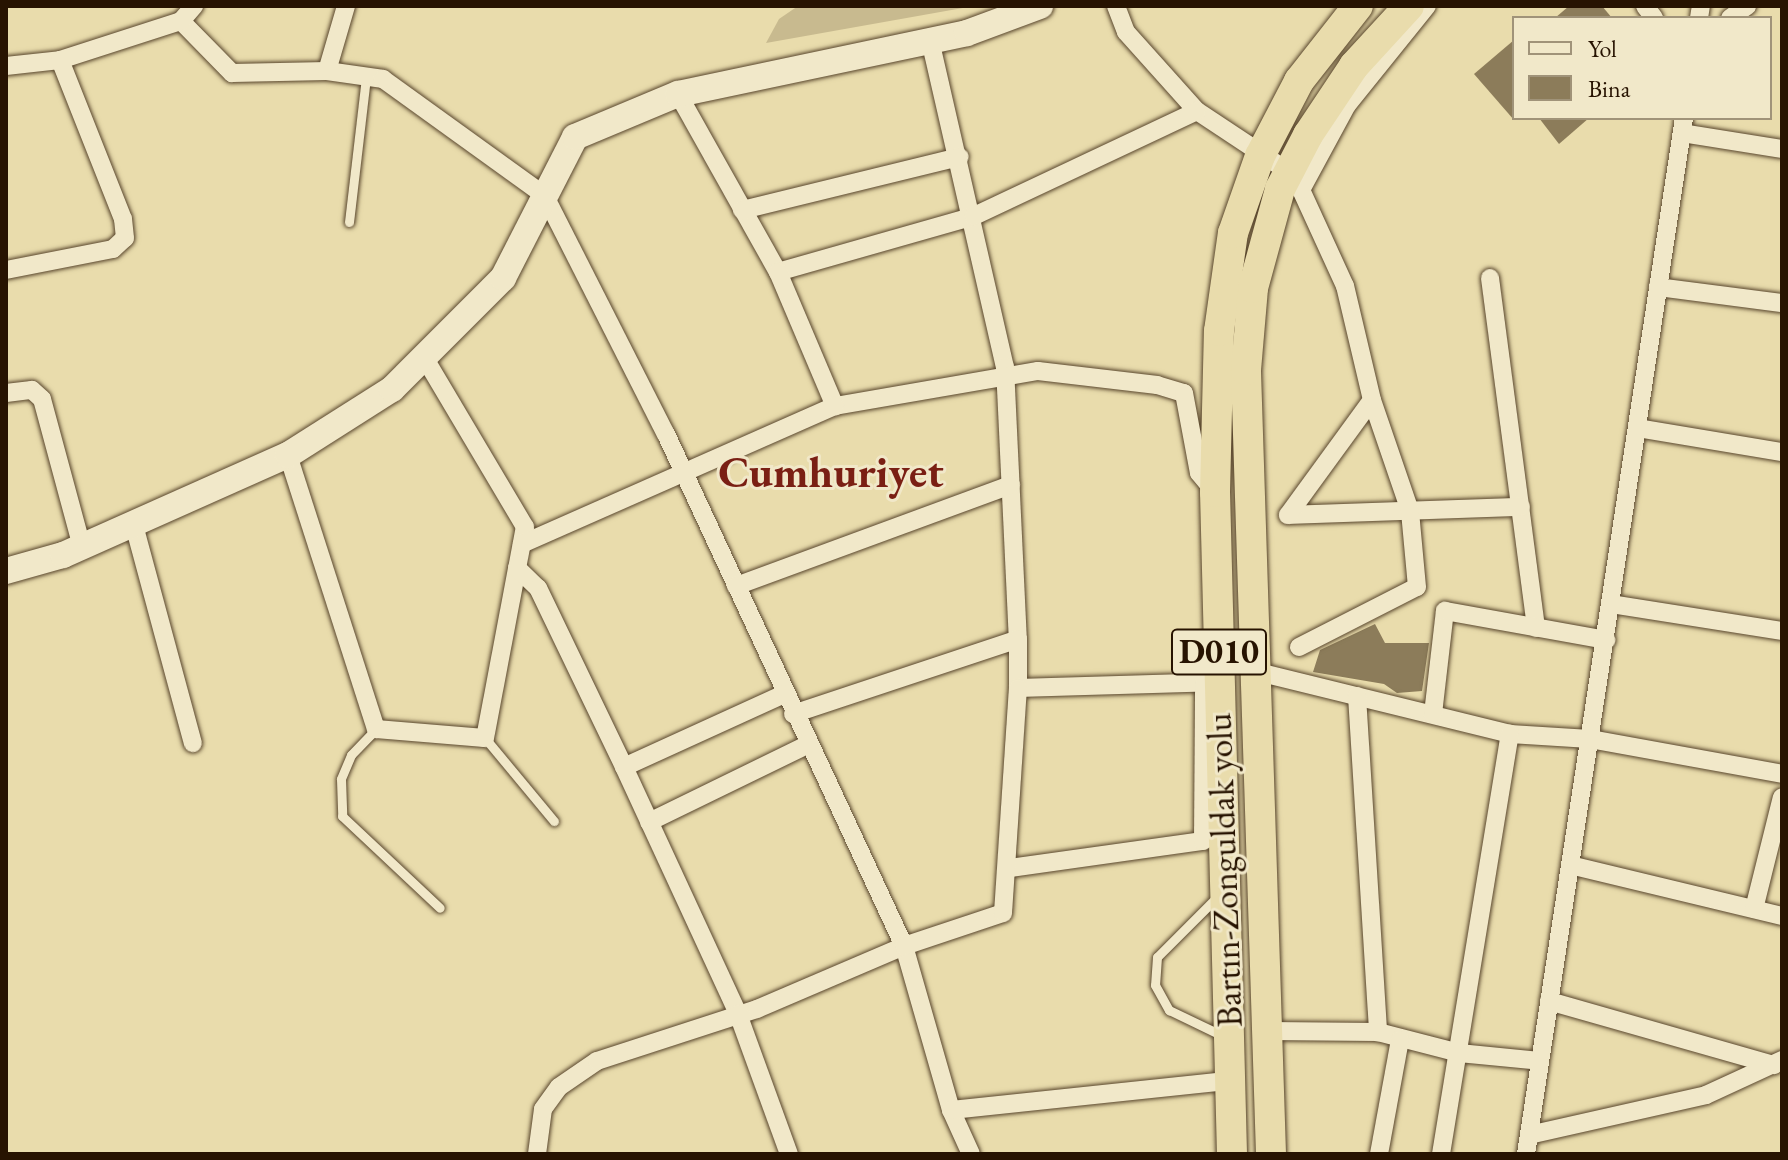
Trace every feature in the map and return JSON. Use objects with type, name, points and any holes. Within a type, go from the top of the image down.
[{"type":"highway","name":"Bartın-Zonguldak yolu","points":[[1232,1154],[1226,1039],[1226,888],[1212,682],[1219,331],[1233,233],[1260,156],[1299,81],[1358,6]]},
{"type":"highway","name":"Bartın-Zonguldak yolu","points":[[1271,1154],[1246,370],[1253,288],[1289,172],[1354,66],[1409,6]]},
{"type":"main road","points":[[6,571],[82,547],[288,455],[392,389],[503,278],[575,137],[678,94],[930,40],[1040,6]]},
{"type":"street","points":[[6,66],[60,60],[181,21],[194,6]]},
{"type":"street","points":[[327,71],[346,6]]},
{"type":"street","points":[[1116,6],[1126,32],[1197,111],[1260,156],[1289,172]]},
{"type":"street","points":[[1299,647],[1417,587],[1410,511],[1372,400],[1345,286],[1301,190],[1347,105],[1427,6]]},
{"type":"street","points":[[181,21],[232,73],[327,71],[383,79],[453,125],[545,196],[682,471],[807,745],[904,946],[951,1110],[971,1154]]},
{"type":"street","points":[[537,1154],[543,1109],[559,1087],[597,1061],[738,1014],[904,946],[1003,913],[1010,868],[1018,688],[1006,375],[974,216],[930,40]]},
{"type":"street","points":[[6,270],[113,249],[125,238],[60,60]]},
{"type":"street","points":[[678,94],[778,272],[835,406]]},
{"type":"street","points":[[778,272],[974,216],[1197,111]]},
{"type":"street","points":[[1526,1154],[1683,125],[1782,149]]},
{"type":"street","points":[[742,210],[960,157]]},
{"type":"street","points":[[1490,278],[1536,628]]},
{"type":"street","points":[[1658,287],[1782,303]]},
{"type":"street","points":[[288,455],[376,729],[485,738],[525,527],[424,357]]},
{"type":"street","points":[[522,544],[835,406],[1038,371],[1184,393],[1199,473],[1215,492]]},
{"type":"street","points":[[6,393],[32,390],[42,399],[82,547]]},
{"type":"street","points":[[1372,400],[1288,515],[1521,507]]},
{"type":"street","points":[[1638,428],[1782,452]]},
{"type":"street","points":[[736,586],[1011,485]]},
{"type":"street","points":[[134,525],[193,743]]},
{"type":"street","points":[[517,568],[538,588],[624,767],[738,1014],[789,1154]]},
{"type":"street","points":[[1611,604],[1782,631]]},
{"type":"street","points":[[1433,714],[1445,611],[1606,640]]},
{"type":"street","points":[[793,714],[1018,639]]},
{"type":"street","points":[[1254,671],[1510,734],[1590,739],[1782,774]]},
{"type":"street","points":[[1010,868],[1203,841],[1212,682],[1018,688]]},
{"type":"street","points":[[624,767],[784,694]]},
{"type":"street","points":[[1357,696],[1378,1032]]},
{"type":"street","points":[[1441,1154],[1510,734]]},
{"type":"street","points":[[649,822],[807,745]]},
{"type":"street","points":[[1754,909],[1782,797]]},
{"type":"street","points":[[1570,865],[1782,916]]},
{"type":"street","points":[[1549,1001],[1778,1063]]},
{"type":"street","points":[[1268,1031],[1378,1032],[1459,1053],[1540,1061]]},
{"type":"street","points":[[1379,1154],[1400,1040]]},
{"type":"street","points":[[1529,1135],[1706,1095],[1778,1063]]},
{"type":"street","points":[[951,1110],[1218,1082]]},
{"type":"lane","points":[[349,222],[366,77]]},
{"type":"lane","points":[[376,729],[351,755],[341,779],[342,816],[440,908]]},
{"type":"lane","points":[[485,738],[554,821]]},
{"type":"lane","points":[[1226,888],[1157,957],[1155,985],[1169,1010],[1226,1039]]},
{"type":"shaded area","points":[[798,6],[974,6],[766,43],[779,19]]},
{"type":"building","points":[[1569,6],[1602,6],[1610,16],[1557,16]]},
{"type":"building","points":[[1512,42],[1512,118],[1474,74]]},
{"type":"building","points":[[1541,120],[1587,120],[1559,144]]},
{"type":"building","points":[[1375,624],[1385,643],[1429,643],[1422,691],[1397,693],[1384,684],[1313,672],[1320,650]]},
{"type":"district","name":"Cumhuriyet","points":[[831,472]]}]
